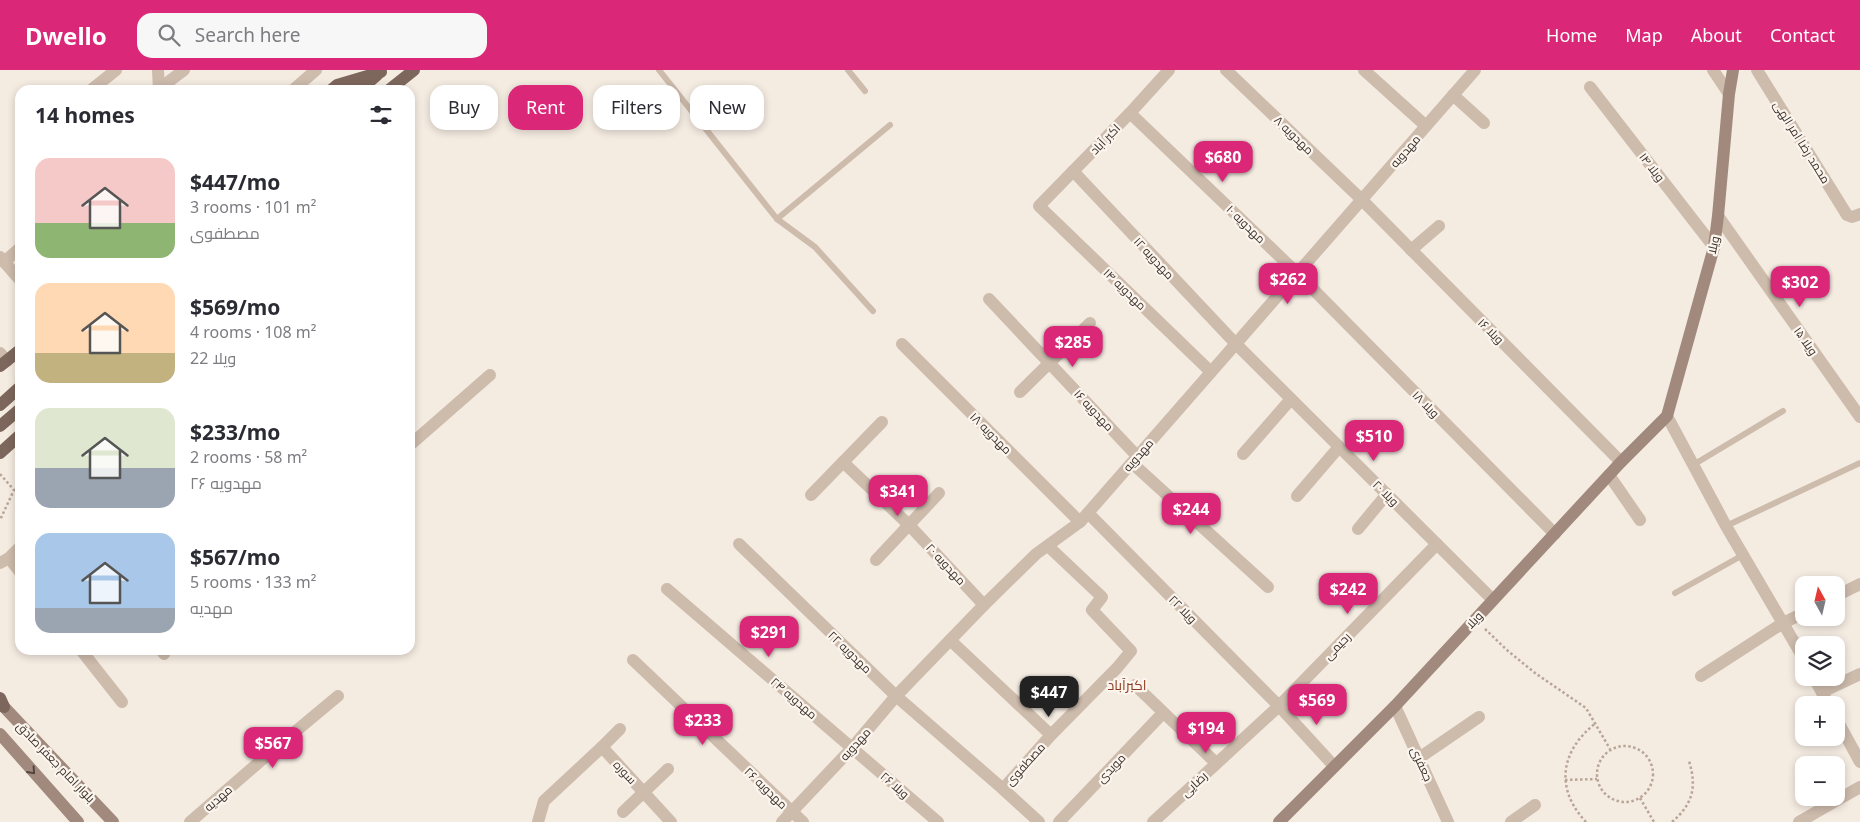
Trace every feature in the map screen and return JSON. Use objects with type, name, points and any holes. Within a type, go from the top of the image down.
[{"type":"main road","points":[[395,85],[414,70]]},
{"type":"main road","points":[[336,85],[382,71]]},
{"type":"main road","points":[[366,85],[382,71]]},
{"type":"main road","points":[[2,360],[15,353]]},
{"type":"main road","points":[[0,405],[15,392]]},
{"type":"main road","points":[[0,426],[15,413]]},
{"type":"main road","points":[[2,449],[15,439]]},
{"type":"street","points":[[97,85],[116,70]]},
{"type":"street","points":[[158,70],[159,85]]},
{"type":"street","points":[[165,85],[184,70]]},
{"type":"street","points":[[298,85],[316,70]]},
{"type":"street","name":"اکبر آباد","points":[[1039,206],[1130,113],[1169,70]]},
{"type":"street","name":"مهدویه ۸","points":[[1226,70],[1362,200]]},
{"type":"street","points":[[1364,70],[1426,126]]},
{"type":"street","name":"مهدویه","points":[[782,822],[852,748],[896,696],[984,604],[1036,554],[1084,517],[1475,70]]},
{"type":"street","points":[[1713,70],[1729,94]]},
{"type":"street","name":"ویلا","points":[[1279,822],[1395,706],[1621,462],[1667,416],[1714,247],[1733,70]]},
{"type":"street","name":"محمد رضا امر الهی","points":[[1756,70],[1854,214]]},
{"type":"street","name":"ویلا ۱۴","points":[[1590,87],[1714,247]]},
{"type":"street","points":[[1453,95],[1484,123]]},
{"type":"street","name":"مهدویه ۱۰","points":[[1130,113],[1297,273]]},
{"type":"street","name":"مهدویه ۱۲","points":[[1073,171],[1236,344]]},
{"type":"street","name":"ویلا ۱۶","points":[[1362,200],[1621,462]]},
{"type":"street","name":"مهدویه ۱۴","points":[[1039,206],[1211,372]]},
{"type":"street","name":"ویلا ۱۵","points":[[1718,216],[1860,417]]},
{"type":"street","points":[[1411,250],[1438,226]]},
{"type":"street","points":[[15,251],[2,260],[15,274]]},
{"type":"street","name":"ویلا ۱۸","points":[[1297,273],[1554,534]]},
{"type":"street","name":"مهدویه ۱۶","points":[[989,299],[1049,362],[1134,460],[1268,587]]},
{"type":"street","points":[[1020,392],[1090,323]]},
{"type":"street","name":"مهدویه ۱۸","points":[[902,344],[1084,517]]},
{"type":"street","name":"ویلا ۲۰","points":[[1236,344],[1493,600]]},
{"type":"street","points":[[415,441],[490,375]]},
{"type":"street","points":[[1244,454],[1291,399]]},
{"type":"street","points":[[1667,416],[1726,526],[1795,644]]},
{"type":"street","points":[[811,494],[882,422]]},
{"type":"street","points":[[1298,496],[1339,447]]},
{"type":"street","name":"مهدویه ۲۰","points":[[843,462],[909,525],[984,604]]},
{"type":"street","points":[[1609,476],[1640,520]]},
{"type":"street","points":[[876,560],[939,493]]},
{"type":"street","points":[[1358,529],[1387,494]]},
{"type":"street","name":"ویلا ۲۲","points":[[1084,517],[1279,706],[1334,766]]},
{"type":"street","name":"مهدویه ۲۲","points":[[739,544],[896,696]]},
{"type":"street","name":"رحیمی","points":[[1279,706],[1437,544]]},
{"type":"street","name":"مصطفوی","points":[[1003,789],[1131,651],[1092,610],[1102,597],[1048,546]]},
{"type":"street","points":[[5,561],[15,552]]},
{"type":"street","points":[[1845,592],[1860,584]]},
{"type":"street","name":"مهدویه ۲۴","points":[[667,589],[852,748]]},
{"type":"street","points":[[1701,676],[1783,623],[1795,617]]},
{"type":"street","points":[[950,640],[1051,736]]},
{"type":"street","points":[[85,655],[122,702]]},
{"type":"street","name":"مهدویه ۲۶","points":[[633,660],[803,822]]},
{"type":"street","points":[[1822,692],[1860,674]]},
{"type":"street","points":[[1135,685],[1216,763]]},
{"type":"street","points":[[1819,686],[1824,696]]},
{"type":"street","name":"مهديه","points":[[190,822],[338,696]]},
{"type":"street","name":"مصطفوی","points":[[896,696],[1039,822]]},
{"type":"street","name":"بلوار امام جعفر صادق","points":[[1,702],[113,822]]},
{"type":"street","name":"رضایی","points":[[1153,822],[1279,706]]},
{"type":"street","name":"جعفری","points":[[1395,706],[1448,822]]},
{"type":"street","name":"مویدی","points":[[1059,822],[1164,713]]},
{"type":"street","points":[[1419,758],[1480,718]]},
{"type":"street","points":[[538,822],[544,801],[620,729]]},
{"type":"street","name":"بلوار امام جعفر صادق","points":[[0,734],[72,820]]},
{"type":"street","points":[[1845,734],[1860,762]]},
{"type":"street","name":"سوره","points":[[602,747],[671,822]]},
{"type":"street","name":"ویلا ۲۶","points":[[852,748],[938,822]]},
{"type":"street","points":[[623,812],[668,769]]},
{"type":"street","points":[[1799,822],[1860,787]]},
{"type":"street","points":[[1511,822],[1535,804]]},
{"type":"lane","points":[[659,70],[778,219],[815,247],[872,311]]},
{"type":"lane","points":[[848,70],[865,91]]},
{"type":"lane","points":[[778,219],[890,125]]},
{"type":"lane","points":[[1693,465],[1783,411]]},
{"type":"lane","points":[[1726,526],[1860,463]]},
{"type":"lane","points":[[1675,593],[1743,555]]},
{"type":"path","points":[[0,474],[14,490],[0,520]]},
{"type":"path","points":[[1475,620],[1535,673],[1586,708],[1610,749]]},
{"type":"path","points":[[1586,822],[1575,810],[1568,796],[1565,780],[1566,763],[1572,747],[1596,723]]},
{"type":"path","points":[[1625,745],[1639,748],[1650,758],[1654,773],[1651,787],[1640,798],[1627,802],[1614,800],[1603,791],[1597,779],[1597,767],[1602,757],[1610,749],[1625,745]]},
{"type":"path","points":[[1672,822],[1681,814],[1689,802],[1693,789],[1693,774],[1690,761]]},
{"type":"path","points":[[1565,780],[1597,779]]},
{"type":"path","points":[[1640,798],[1654,822]]},
{"type":"district","name":"اکبرآباد","points":[[1127,684]]}]
